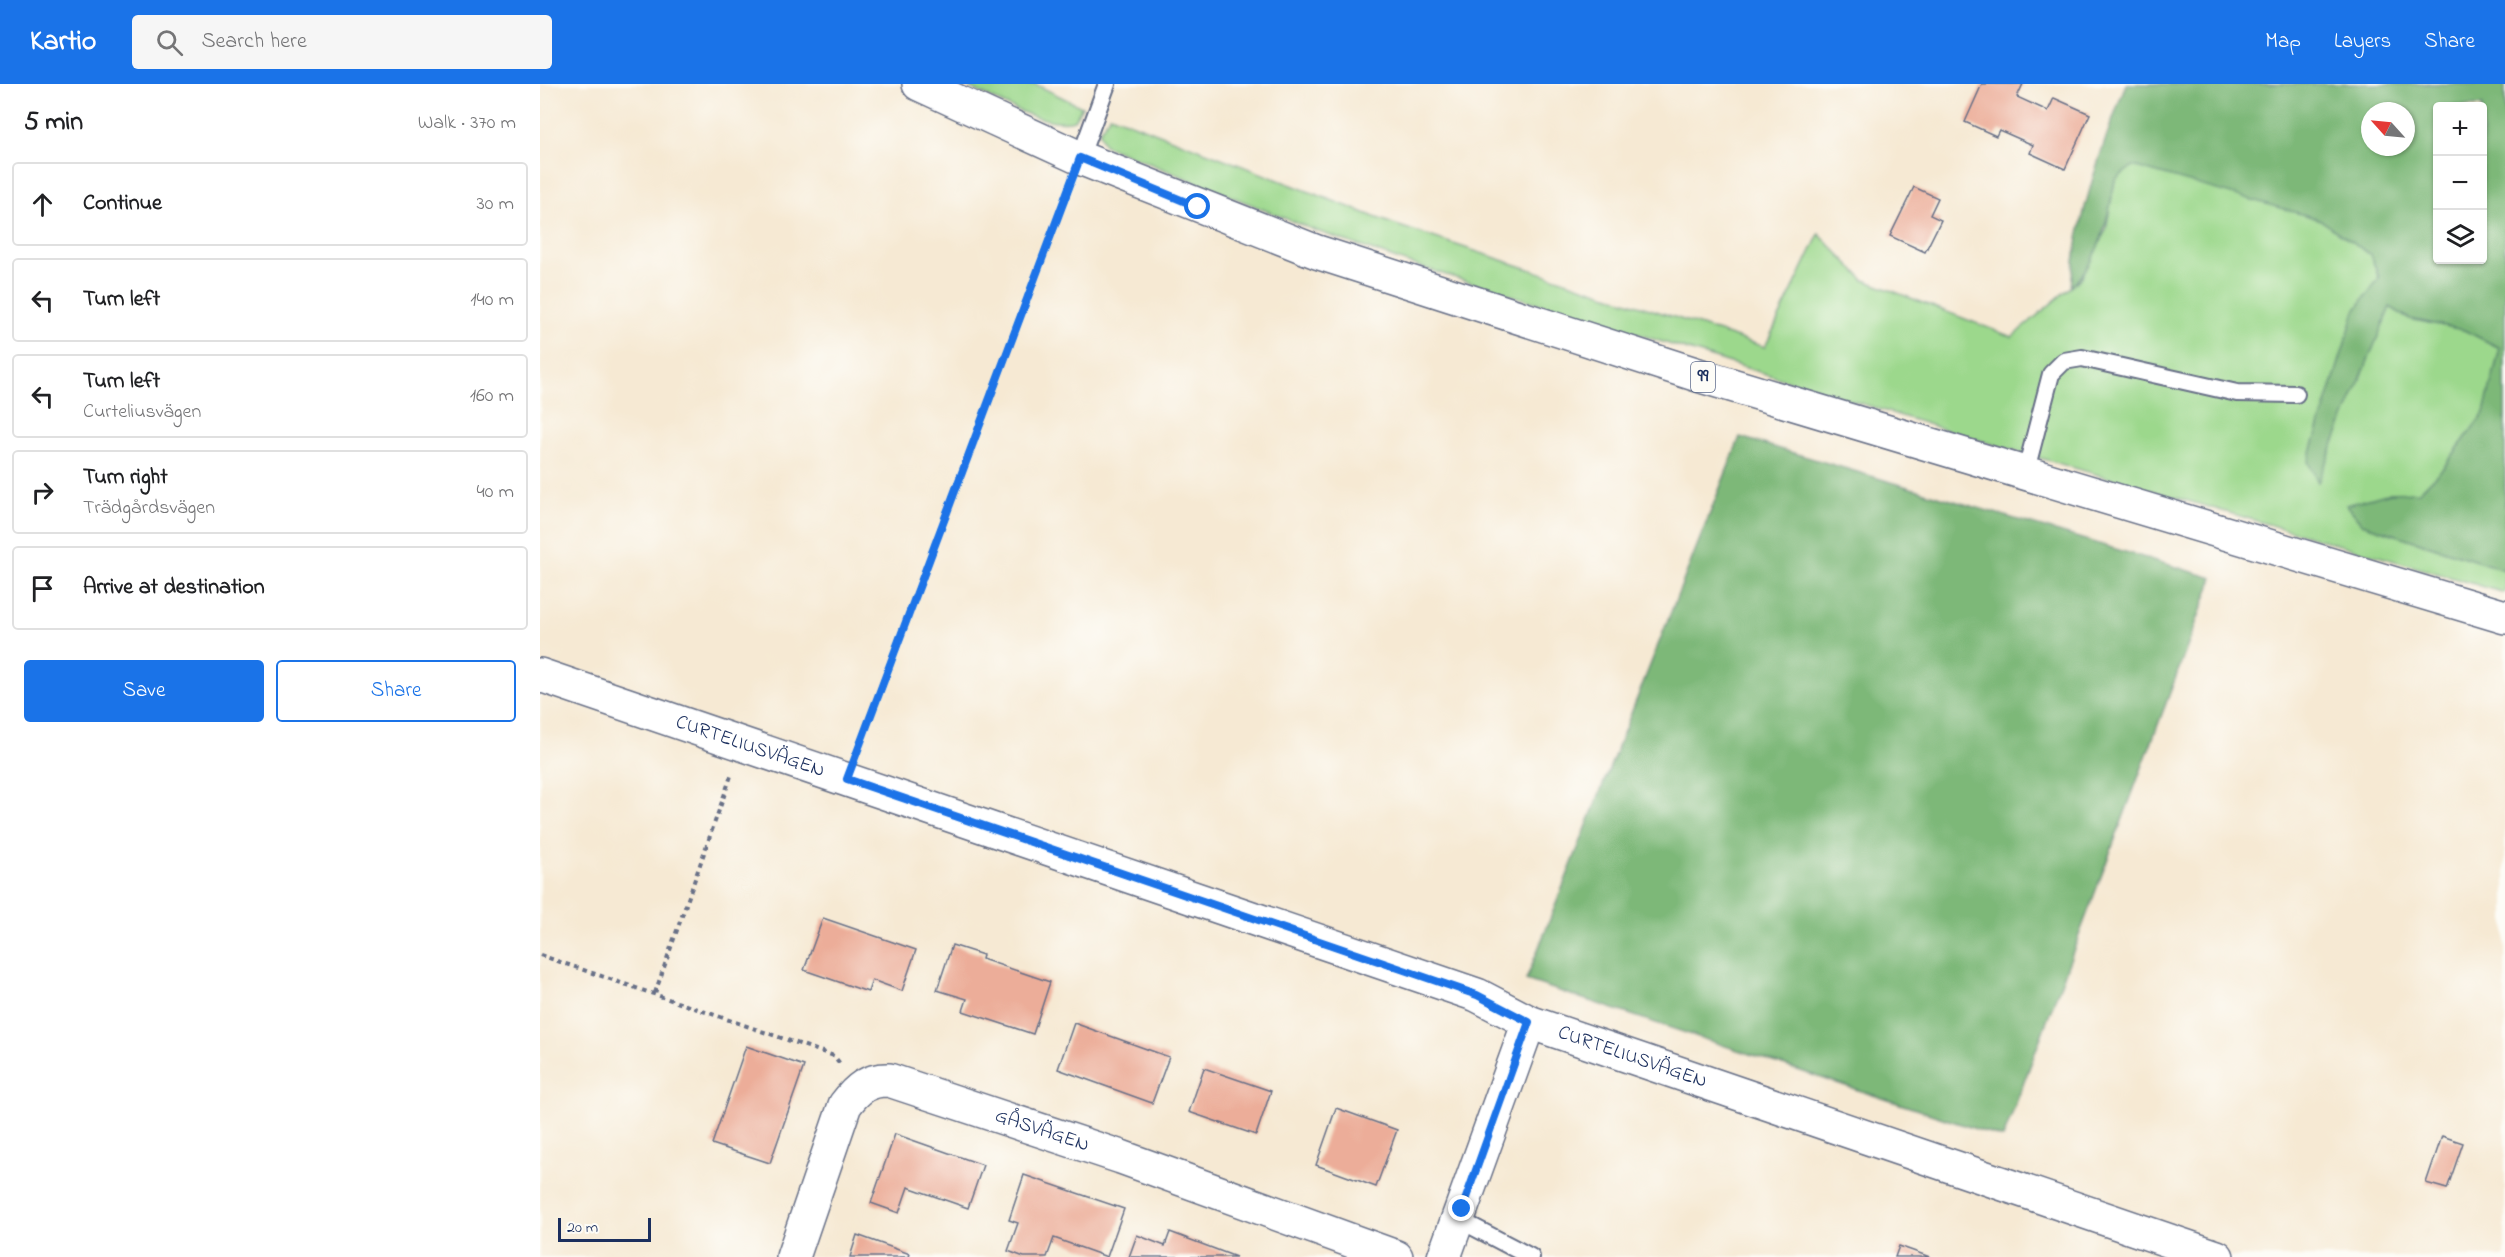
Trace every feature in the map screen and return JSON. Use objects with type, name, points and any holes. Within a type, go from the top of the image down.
[{"type":"street","name":"99","points":[[919,84],[1080,158],[1317,252],[1698,375],[2505,617]]},
{"type":"street","name":"CURTELIUSVÄGEN","points":[[540,675],[1477,995],[1529,1022],[2217,1257]]},
{"type":"street","points":[[1444,1257],[1529,1022]]},
{"type":"street","name":"GÅSVÄGEN","points":[[858,1087],[879,1079],[890,1080],[1121,1157],[1396,1257]]},
{"type":"street","points":[[793,1257],[845,1105],[858,1087]]},
{"type":"lane","points":[[1080,158],[1107,84]]},
{"type":"lane","points":[[2025,474],[2051,374],[2064,361],[2082,358],[2237,393],[2296,394]]},
{"type":"lane","points":[[1458,1220],[1531,1257]]},
{"type":"path","points":[[847,779],[1080,158]]},
{"type":"path","points":[[655,993],[734,766]]},
{"type":"path","points":[[540,955],[834,1056],[858,1087]]},
{"type":"green space","points":[[963,84],[1035,84],[1082,107],[1074,120],[1062,122],[1048,120],[1018,110]]},
{"type":"green space","points":[[2126,84],[2505,84],[2505,570],[2362,524],[2347,505],[2390,493],[2419,492],[2444,467],[2484,413],[2500,348],[2464,330],[2410,319],[2390,307],[2318,482],[2308,462],[2355,311],[2379,278],[2371,255],[2319,219],[2133,166],[2115,180],[2102,237],[2090,263],[2071,287],[2084,209],[2099,158]]},
{"type":"green space","points":[[1110,115],[1393,224],[1765,347],[1819,234],[1864,280],[2012,337],[2081,278],[2106,230],[2115,179],[2133,165],[2319,219],[2371,255],[2379,279],[2355,311],[2317,481],[2390,307],[2410,319],[2464,330],[2500,348],[2484,413],[2444,467],[2419,493],[2390,493],[2362,524],[2505,570],[2505,593],[1995,445],[1411,264],[1314,230],[1104,145],[1099,132]]},
{"type":"green space","points":[[1740,437],[2213,578],[2003,1138],[1526,980]]},
{"type":"building","points":[[1982,84],[2023,84],[2017,97],[2048,111],[2054,98],[2090,114],[2065,169],[2030,153],[2033,145],[1999,130],[1996,136],[1965,122]]},
{"type":"building","points":[[1914,187],[1938,198],[1930,215],[1941,220],[1925,252],[1890,236]]},
{"type":"building","points":[[823,918],[916,950],[902,991],[872,980],[868,992],[804,970]]},
{"type":"building","points":[[952,945],[983,955],[982,959],[1050,982],[1033,1034],[963,1011],[967,999],[937,990]]},
{"type":"building","points":[[1074,1023],[1169,1057],[1152,1103],[1058,1069]]},
{"type":"building","points":[[746,1046],[804,1066],[770,1163],[712,1144]]},
{"type":"building","points":[[1204,1068],[1271,1091],[1256,1135],[1189,1112]]},
{"type":"building","points":[[1336,1108],[1397,1130],[1376,1187],[1316,1165]]},
{"type":"building","points":[[895,1134],[983,1165],[968,1208],[908,1187],[899,1213],[871,1203]]},
{"type":"building","points":[[2442,1136],[2463,1143],[2447,1189],[2426,1183]]},
{"type":"building","points":[[1024,1175],[1124,1209],[1107,1257],[1054,1238],[1047,1257],[1024,1257],[1008,1251],[1018,1223],[1009,1220]]},
{"type":"building","points":[[1170,1232],[1236,1257],[1129,1257],[1137,1235],[1165,1246]]},
{"type":"building","points":[[857,1235],[910,1254],[909,1257],[850,1257]]},
{"type":"building","points":[[1899,1246],[1930,1257],[1895,1257]]},
{"type":"route","points":[[1198,207],[1080,158],[847,779],[1477,995],[1529,1022],[1462,1209]]}]
